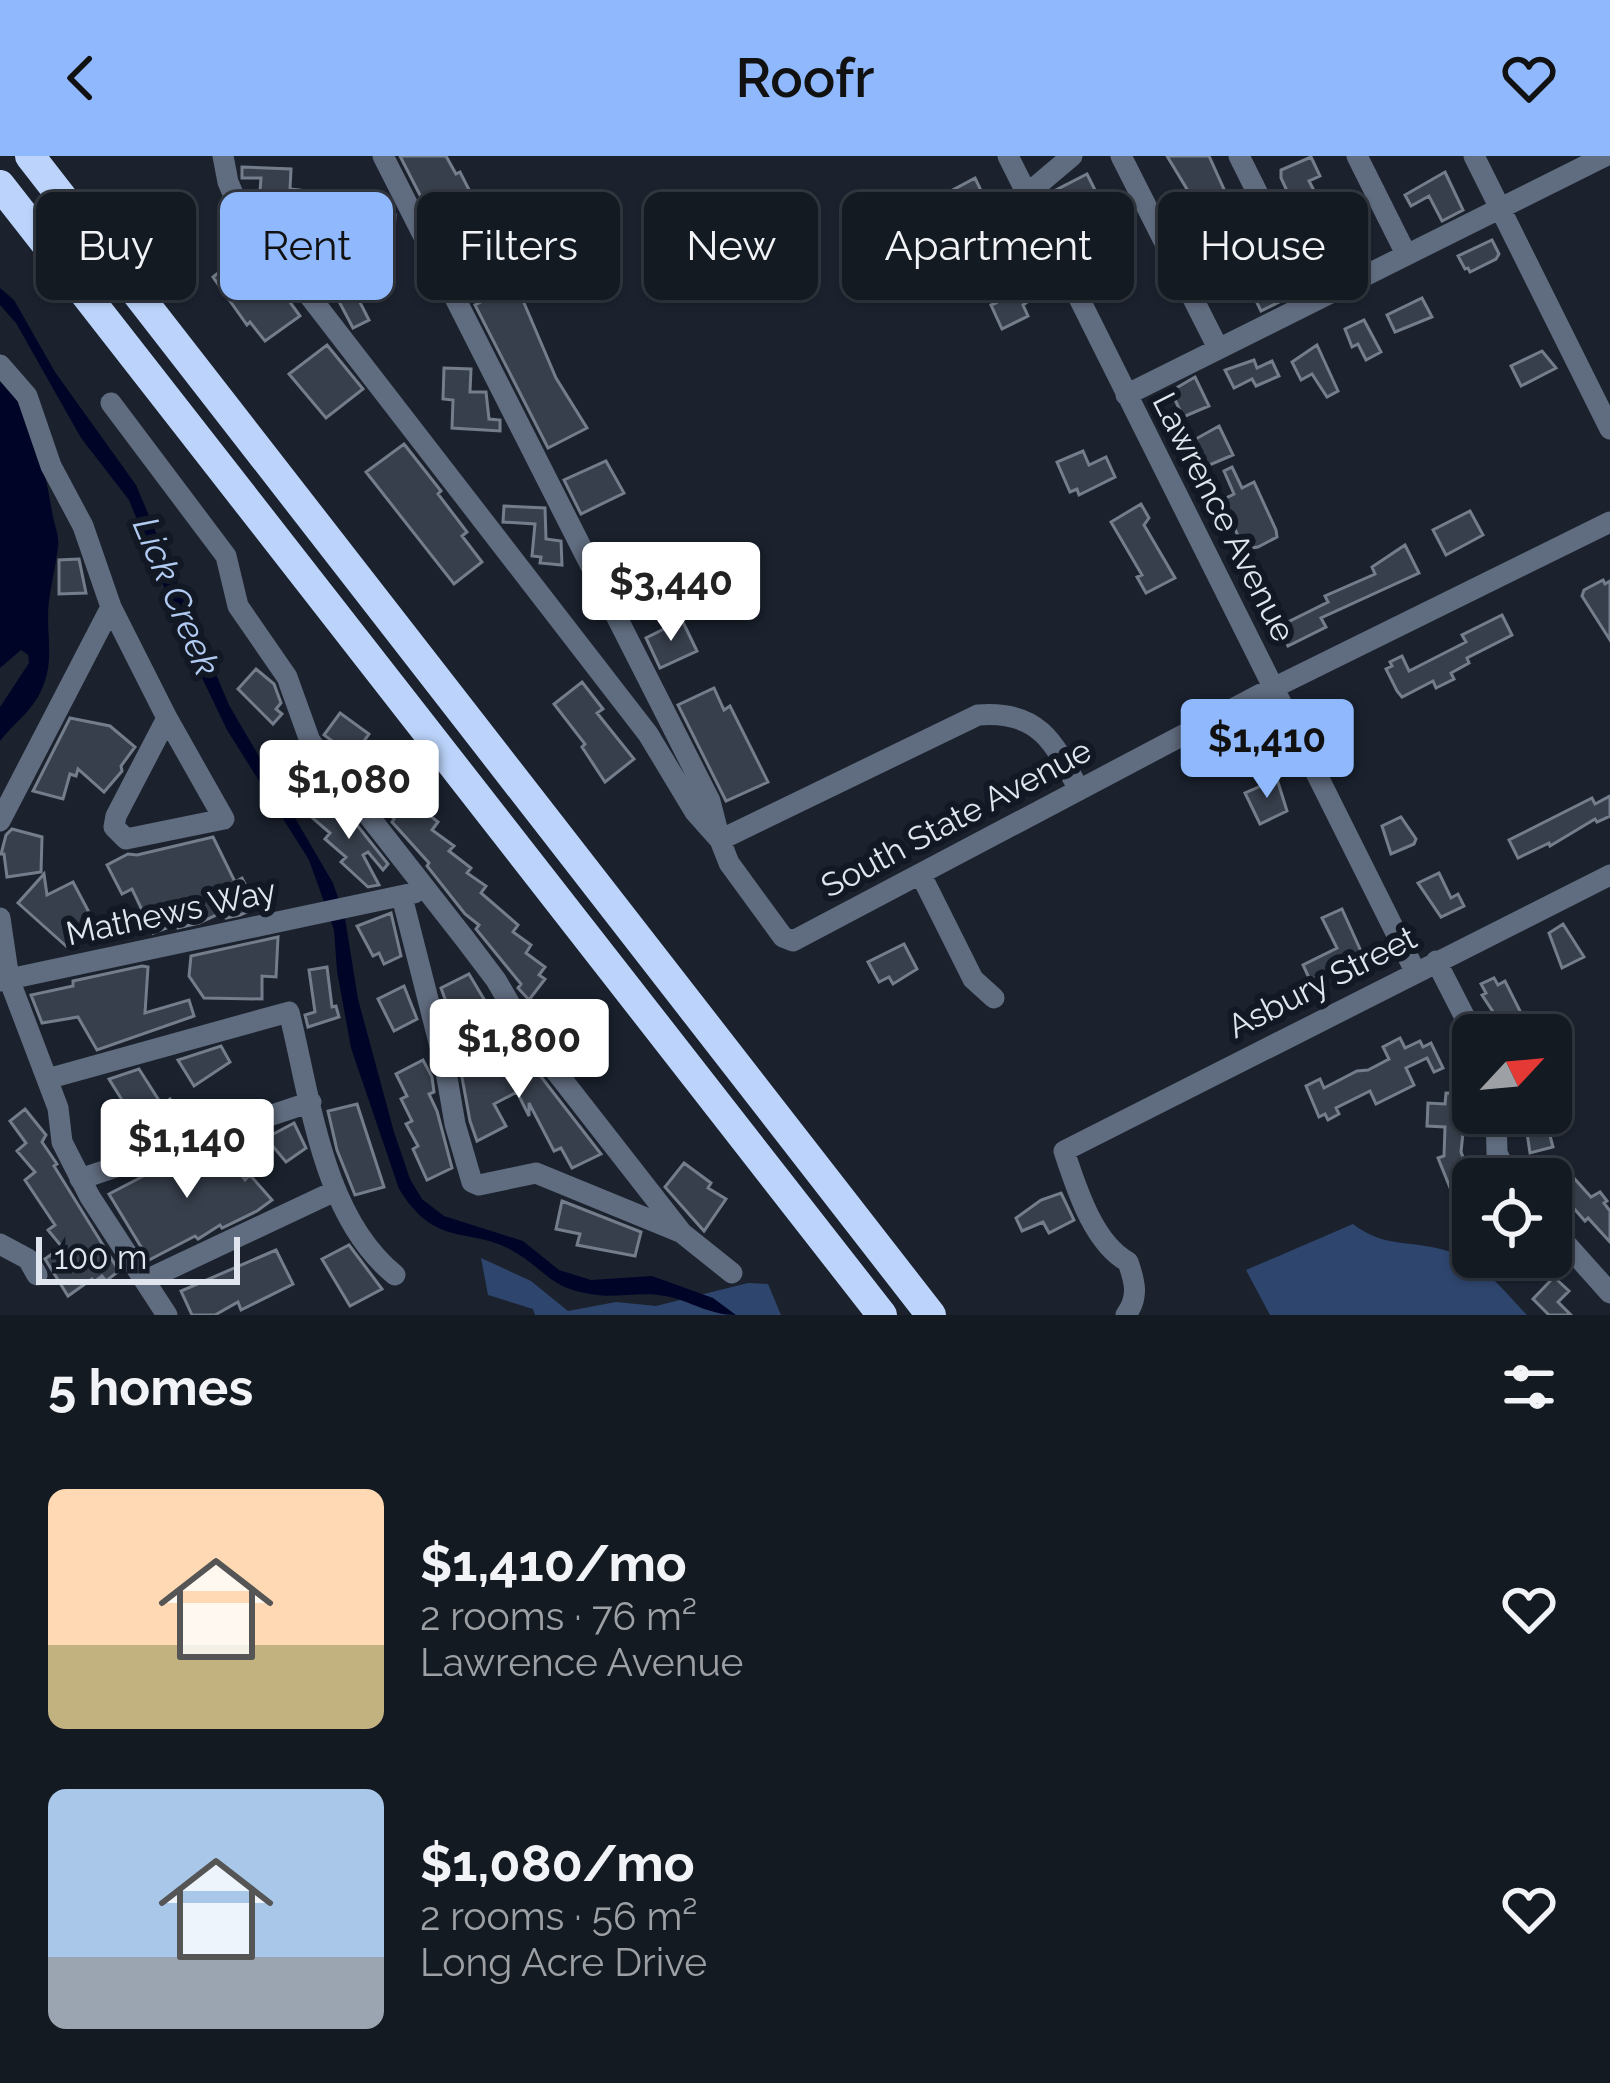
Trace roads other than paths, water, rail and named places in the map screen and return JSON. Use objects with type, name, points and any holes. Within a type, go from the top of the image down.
[{"type":"highway","points":[[30,156],[932,1315]]},
{"type":"highway","points":[[0,184],[882,1315]]},
{"type":"street","points":[[223,156],[236,201],[634,716],[695,812],[721,840]]},
{"type":"street","points":[[383,156],[710,801],[721,840]]},
{"type":"street","name":"Lawrence Avenue","points":[[1008,156],[1026,192]]},
{"type":"street","points":[[1029,192],[1072,156]]},
{"type":"street","points":[[1121,156],[1218,348]]},
{"type":"street","points":[[1239,156],[1312,302]]},
{"type":"street","points":[[1357,156],[1406,254]]},
{"type":"street","points":[[1474,156],[1610,429]]},
{"type":"street","points":[[1126,394],[1605,156]]},
{"type":"street","name":"Lawrence Avenue","points":[[1079,300],[1273,690],[1425,966],[1459,1014]]},
{"type":"street","points":[[0,364],[26,396],[51,466],[83,526],[111,607],[224,819],[131,838],[117,833],[116,816],[167,718]]},
{"type":"street","points":[[111,403],[226,556],[238,606],[287,677],[310,741],[496,980],[529,1037],[682,1233],[732,1273]]},
{"type":"street","name":"South State Avenue","points":[[721,840],[729,863],[783,937],[793,941],[1273,690],[1610,522]]},
{"type":"street","points":[[0,821],[111,607]]},
{"type":"street","points":[[634,716],[658,698]]},
{"type":"street","points":[[721,840],[978,716],[1008,715],[1041,730],[1079,790]]},
{"type":"street","points":[[921,875],[973,980],[994,998]]},
{"type":"street","name":"Asbury Street","points":[[1126,1315],[1135,1302],[1128,1262],[1111,1253],[1076,1186],[1064,1151],[1610,875]]},
{"type":"street","name":"Mathews Way","points":[[4,980],[426,889]]},
{"type":"street","points":[[402,897],[470,1179],[479,1185],[536,1172],[682,1233]]},
{"type":"street","points":[[0,918],[4,980],[58,1108],[62,1142],[80,1179],[166,1315]]},
{"type":"street","points":[[47,1079],[289,1012],[334,1190],[364,1242],[395,1275]]},
{"type":"street","points":[[80,1179],[311,1102]]},
{"type":"street","points":[[146,1280],[334,1190]]},
{"type":"street","points":[[0,1244],[28,1259],[37,1275]]},
{"type":"street","points":[[1572,1250],[1610,1293]]},
{"type":"water","name":"Lick Creek","points":[[0,288],[14,300],[55,372],[136,485],[229,705],[333,883],[394,1132],[422,1199],[444,1216],[523,1241],[559,1270],[591,1280],[652,1276],[713,1298],[736,1315],[665,1296],[577,1291],[501,1245],[442,1229],[413,1209],[399,1189],[351,1048],[334,930],[309,860],[227,730],[129,500],[81,438],[16,323],[0,305]]},
{"type":"water","points":[[0,376],[35,440],[58,543],[45,680],[33,705],[0,741],[0,707],[29,663],[21,650],[0,668]]}]
